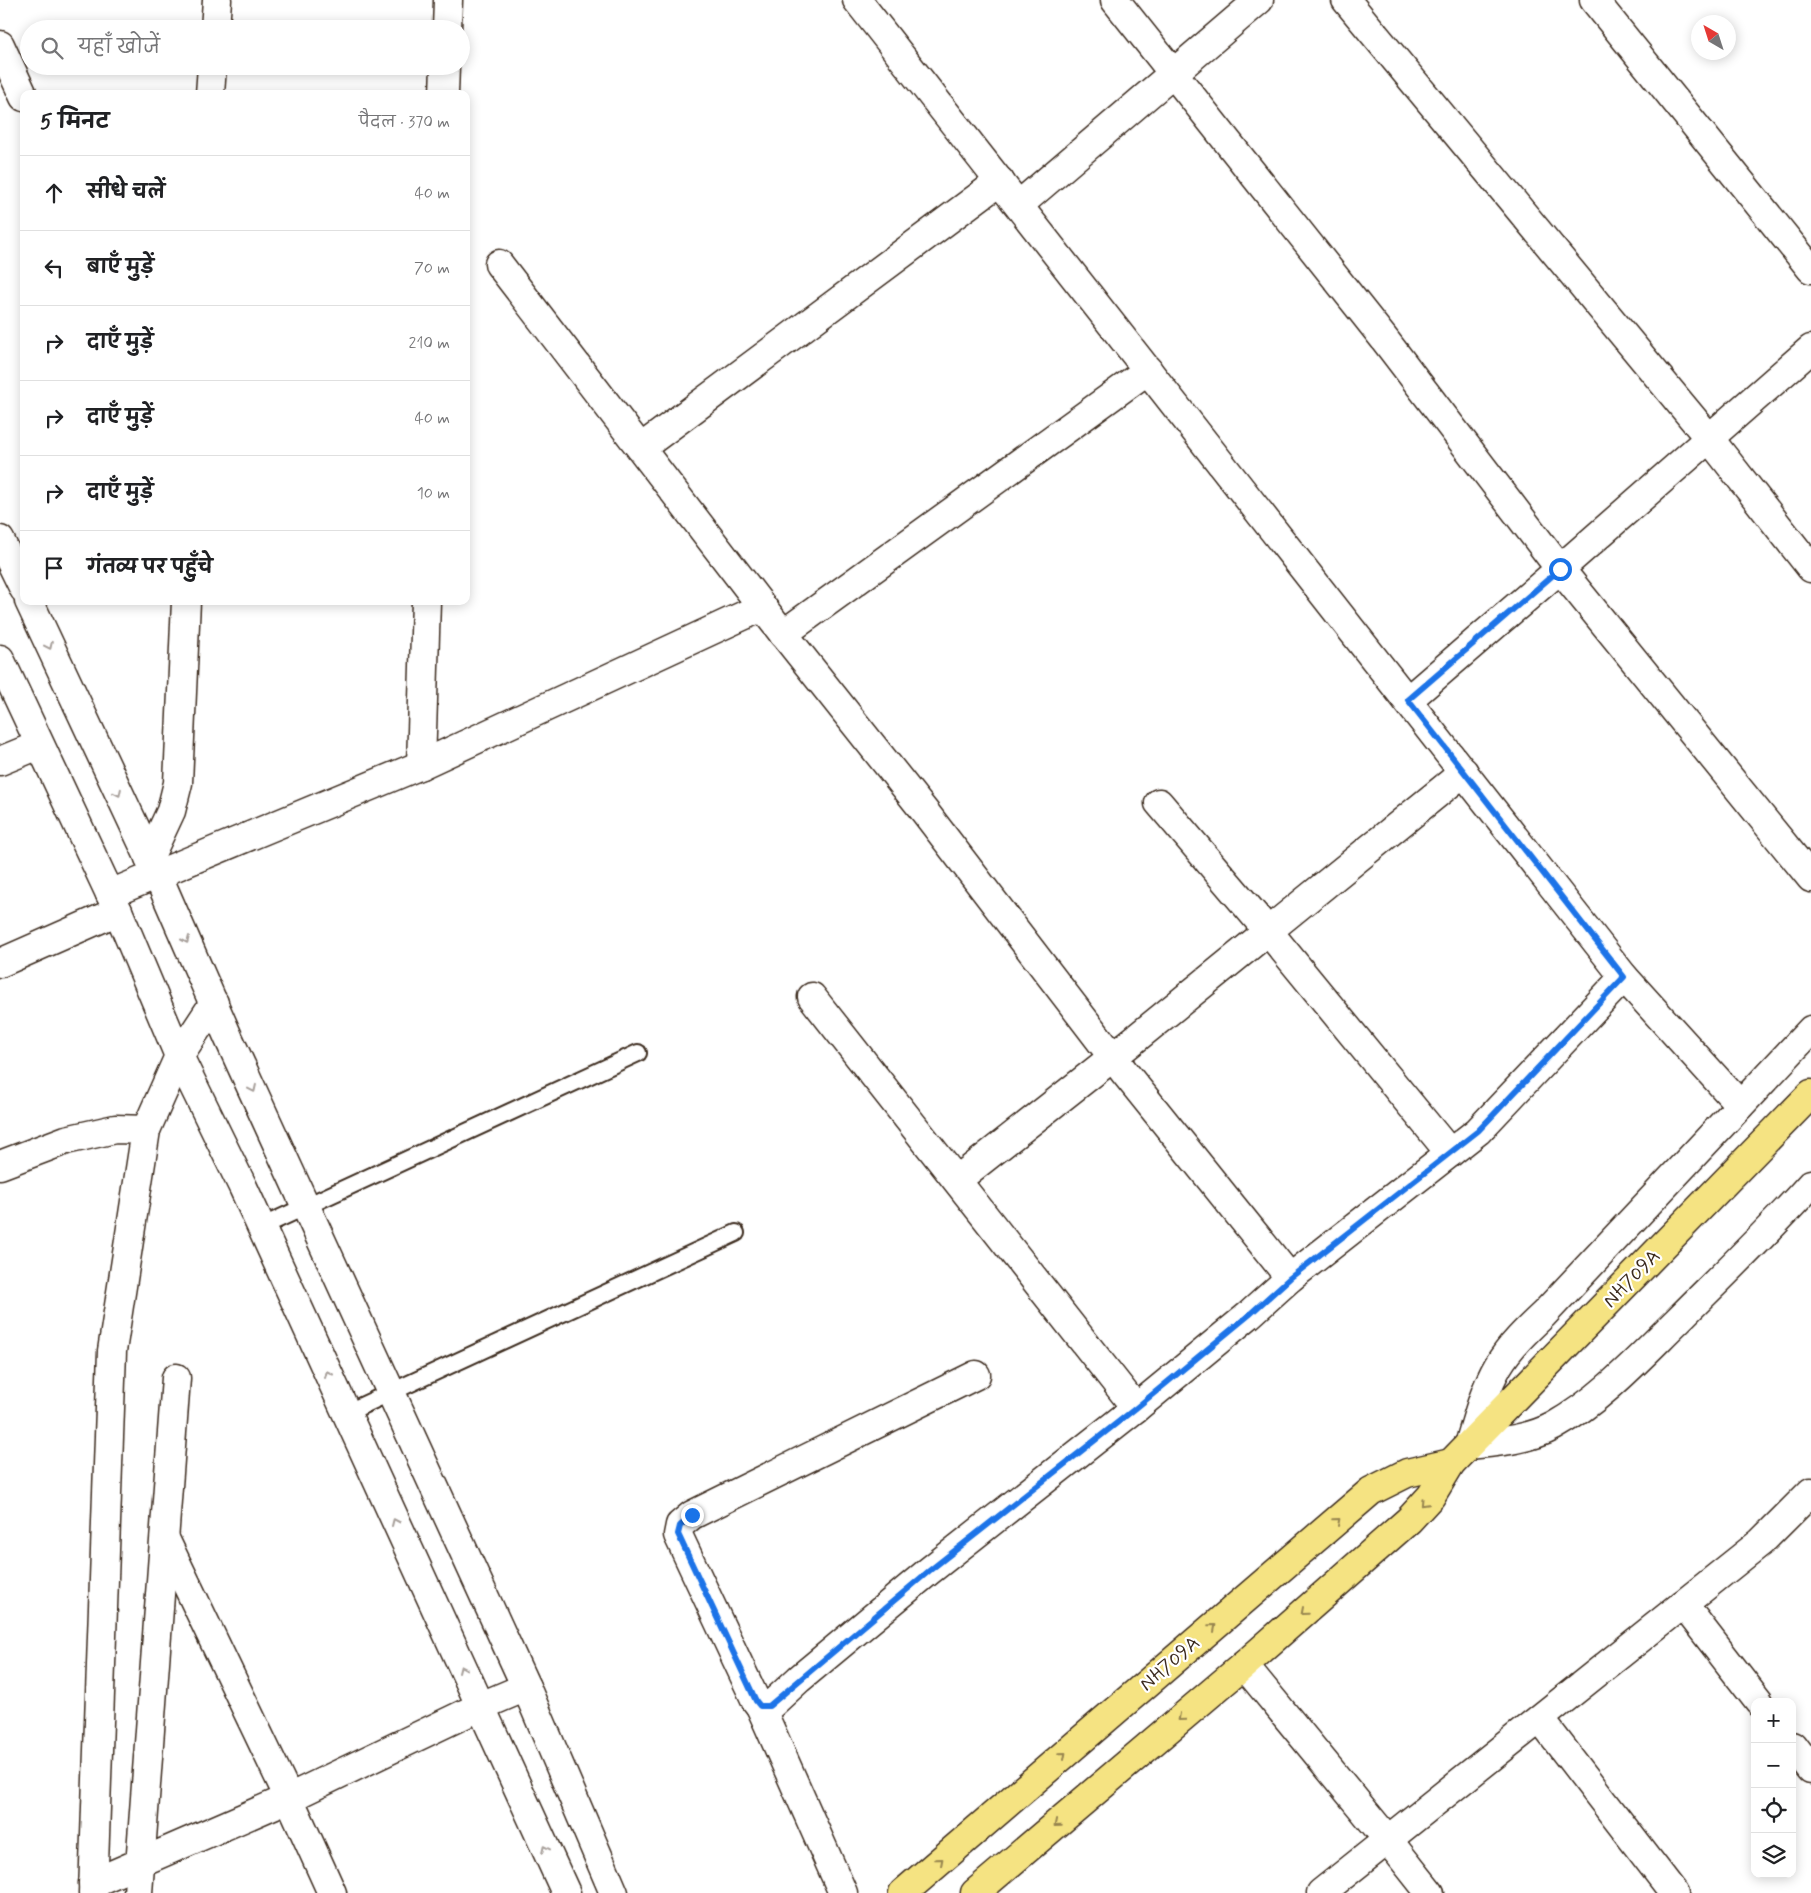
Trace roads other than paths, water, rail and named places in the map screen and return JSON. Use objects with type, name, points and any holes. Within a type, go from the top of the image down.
[{"type":"highway","name":"NH709A","points":[[975,1893],[1244,1665],[1409,1520],[1431,1496],[1460,1454],[1811,1094]]},
{"type":"highway","name":"NH709A","points":[[903,1893],[1371,1492],[1407,1473],[1460,1454]]},
{"type":"street","points":[[216,20],[217,0]]},
{"type":"street","points":[[447,20],[448,0]]},
{"type":"street","points":[[857,0],[1624,977],[1740,1105]]},
{"type":"street","points":[[1115,0],[1385,340],[1560,569],[1811,878]]},
{"type":"street","points":[[1019,205],[1259,0]]},
{"type":"street","points":[[1346,0],[1709,438],[1811,568]]},
{"type":"street","points":[[1594,0],[1811,270]]},
{"type":"street","points":[[0,45],[21,90]]},
{"type":"street","points":[[210,90],[211,75]]},
{"type":"street","points":[[444,90],[445,75]]},
{"type":"street","points":[[641,448],[1000,181]]},
{"type":"street","points":[[499,264],[783,634],[925,812],[1113,1057],[1290,1278]]},
{"type":"street","points":[[1408,700],[1811,349]]},
{"type":"street","points":[[783,634],[1148,370]]},
{"type":"street","points":[[0,540],[20,581]]},
{"type":"street","points":[[31,605],[153,866],[526,1687],[614,1893]]},
{"type":"street","points":[[153,866],[178,783],[186,605]]},
{"type":"street","points":[[421,765],[426,605]]},
{"type":"street","points":[[0,963],[114,903],[153,866],[421,765],[762,607]]},
{"type":"street","points":[[0,660],[114,903],[179,1056],[261,1226],[479,1707],[566,1893]]},
{"type":"street","points":[[0,761],[39,745]]},
{"type":"street","points":[[957,1180],[1113,1057],[1464,772]]},
{"type":"street","points":[[1159,803],[1268,931],[1450,1153]]},
{"type":"street","points":[[760,1706],[772,1704],[799,1679],[929,1571],[1136,1408],[1249,1315],[1290,1278],[1478,1131],[1624,977]]},
{"type":"street","points":[[812,997],[1136,1408]]},
{"type":"street","points":[[93,1888],[112,1351],[146,1130],[179,1056],[214,1003]]},
{"type":"street","points":[[1460,1454],[1498,1366],[1518,1338],[1544,1314],[1811,1030]]},
{"type":"street","points":[[0,1165],[66,1140],[115,1129],[146,1130]]},
{"type":"street","points":[[1460,1454],[1552,1427],[1586,1406],[1614,1382],[1810,1188]]},
{"type":"street","points":[[843,1893],[760,1706],[678,1534],[680,1526],[692,1515],[976,1375]]},
{"type":"street","points":[[138,1893],[176,1378]]},
{"type":"street","points":[[1322,1893],[1761,1542],[1811,1492]]},
{"type":"street","points":[[164,1537],[289,1798],[332,1893]]},
{"type":"street","points":[[1683,1604],[1756,1698]]},
{"type":"street","points":[[1244,1665],[1430,1893]]},
{"type":"street","points":[[93,1888],[140,1862],[289,1798],[479,1707],[526,1687]]},
{"type":"street","points":[[1540,1719],[1674,1893]]},
{"type":"street","points":[[1796,1751],[1811,1770]]},
{"type":"lane","points":[[261,1226],[638,1053]]},
{"type":"lane","points":[[346,1413],[736,1233]]}]
